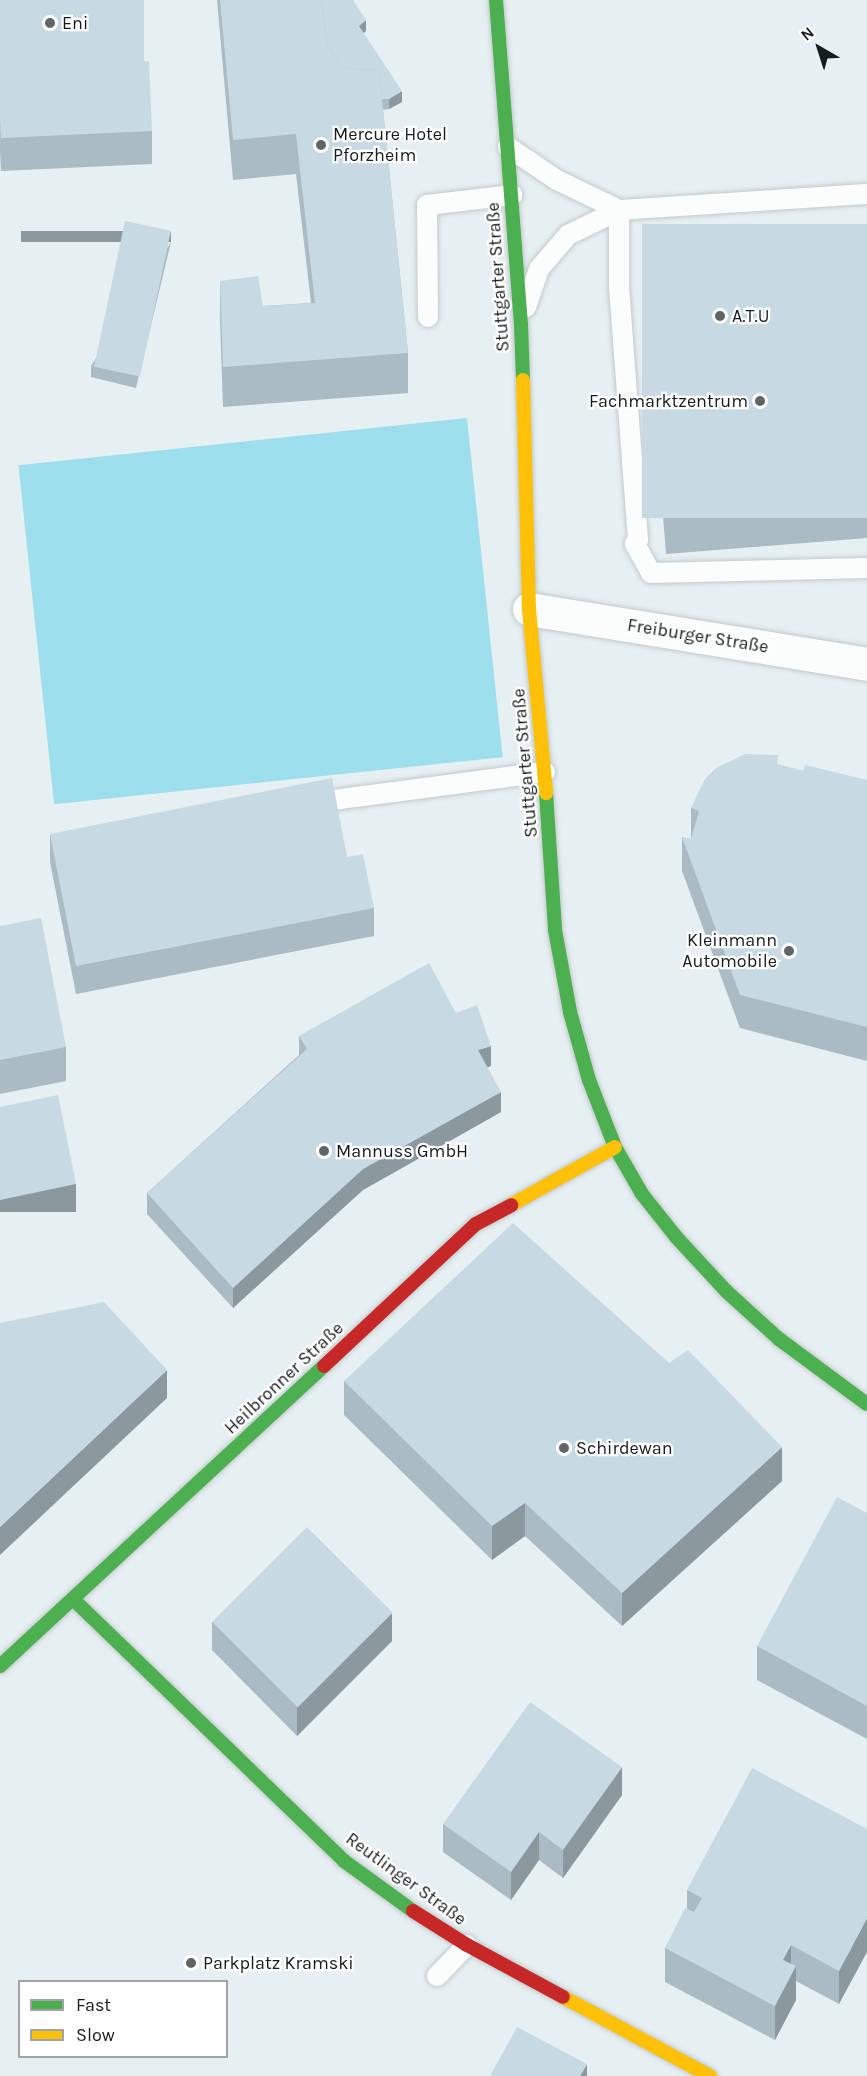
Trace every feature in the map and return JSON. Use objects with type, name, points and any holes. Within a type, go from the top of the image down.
[{"type":"street","name":"Stuttgarter Straße","points":[[495,1],[512,195],[520,325],[529,609],[545,772],[555,930],[570,1012],[589,1080],[615,1147],[642,1194],[677,1238],[726,1291],[779,1339],[867,1404]]},
{"type":"street","name":"Freiburger Straße","points":[[529,609],[867,664]]},
{"type":"street","name":"Heilbronner Straße","points":[[0,1666],[74,1600],[476,1224],[615,1147]]},
{"type":"street","name":"Reutlinger Straße","points":[[74,1600],[344,1861],[402,1904],[467,1945],[710,2076]]},
{"type":"lane","points":[[508,147],[557,180],[619,210]]},
{"type":"lane","points":[[520,325],[539,269],[568,235],[619,210],[867,194]]},
{"type":"lane","points":[[428,316],[427,205],[512,195]]},
{"type":"lane","points":[[619,210],[619,286],[638,540],[635,544],[651,573],[867,567]]},
{"type":"lane","points":[[292,806],[545,772]]},
{"type":"lane","points":[[436,1976],[467,1945]]},
{"type":"shaded area","points":[[467,418],[503,757],[54,804],[18,465]]},
{"type":"building","points":[[0,0],[144,0],[144,70],[0,70]]},
{"type":"building","points":[[220,0],[321,0],[328,46],[340,66],[355,70],[379,69],[408,353],[223,367],[220,281],[258,276],[263,306],[315,303],[296,134],[233,140]]},
{"type":"building","points":[[321,0],[353,0],[366,20],[359,26],[402,91],[389,99],[382,99],[379,69],[355,70],[340,66],[328,46]]},
{"type":"building","points":[[149,61],[152,131],[1,138],[0,70]]},
{"type":"building","points":[[125,221],[171,231],[140,377],[94,367]]},
{"type":"building","name":"Fachmarktzentrum","points":[[642,224],[867,224],[867,518],[642,518]]},
{"type":"building","name":"Kleinmann Automobile","points":[[745,754],[778,755],[777,764],[803,771],[805,765],[867,780],[867,1027],[740,995],[682,837],[691,839],[699,811],[691,808],[705,779],[716,768]]},
{"type":"building","points":[[332,778],[347,857],[363,854],[374,908],[76,966],[50,834]]},
{"type":"building","points":[[41,918],[66,1047],[0,1060],[0,926]]},
{"type":"building","name":"Mannuss GmbH","points":[[429,963],[456,1013],[477,1005],[491,1046],[478,1050],[501,1092],[363,1169],[233,1288],[147,1193],[307,1049],[299,1036]]},
{"type":"building","points":[[58,1095],[76,1184],[0,1200],[0,1107]]},
{"type":"building","name":"Schirdewan","points":[[513,1223],[669,1363],[688,1350],[782,1447],[622,1593],[525,1503],[492,1526],[344,1381]]},
{"type":"building","points":[[104,1302],[167,1370],[0,1527],[0,1323]]},
{"type":"building","points":[[837,1497],[867,1513],[867,1706],[757,1646]]},
{"type":"building","points":[[307,1527],[393,1613],[298,1707],[212,1622]]},
{"type":"building","points":[[530,1702],[622,1767],[563,1850],[539,1832],[511,1872],[443,1824]]},
{"type":"building","points":[[752,1768],[867,1829],[867,1918],[839,1971],[791,1945],[783,1960],[796,1966],[775,2006],[665,1948],[685,1908],[694,1912],[702,1898],[687,1890]]},
{"type":"building","points":[[517,2027],[587,2064],[580,2076],[490,2076]]},
{"type":"traffic: fast","points":[[496,0],[521,325],[523,380]]},
{"type":"traffic: fast","points":[[546,793],[555,930],[570,1012],[589,1080],[615,1147],[642,1194],[677,1238],[726,1291],[779,1339],[867,1404]]},
{"type":"traffic: fast","points":[[0,1666],[324,1366]]},
{"type":"traffic: fast","points":[[74,1600],[344,1861],[413,1911]]},
{"type":"traffic: slow","points":[[523,380],[529,609],[546,793]]},
{"type":"traffic: slow","points":[[511,1205],[615,1147]]},
{"type":"traffic: slow","points":[[563,1997],[710,2076]]},
{"type":"traffic: jam","points":[[324,1366],[476,1224],[511,1205]]},
{"type":"traffic: jam","points":[[413,1911],[467,1945],[563,1997]]},
{"type":"place","name":"Eni","points":[[50,23]]},
{"type":"place","name":"Mercure Hotel Pforzheim","points":[[321,145]]},
{"type":"place","name":"A.T.U","points":[[720,316]]},
{"type":"place","name":"Fachmarktzentrum","points":[[760,401]]},
{"type":"place","name":"Kleinmann Automobile","points":[[789,951]]},
{"type":"place","name":"Mannuss GmbH","points":[[324,1151]]},
{"type":"place","name":"Schirdewan","points":[[564,1448]]},
{"type":"place","name":"Parkplatz Kramski","points":[[191,1963]]}]
